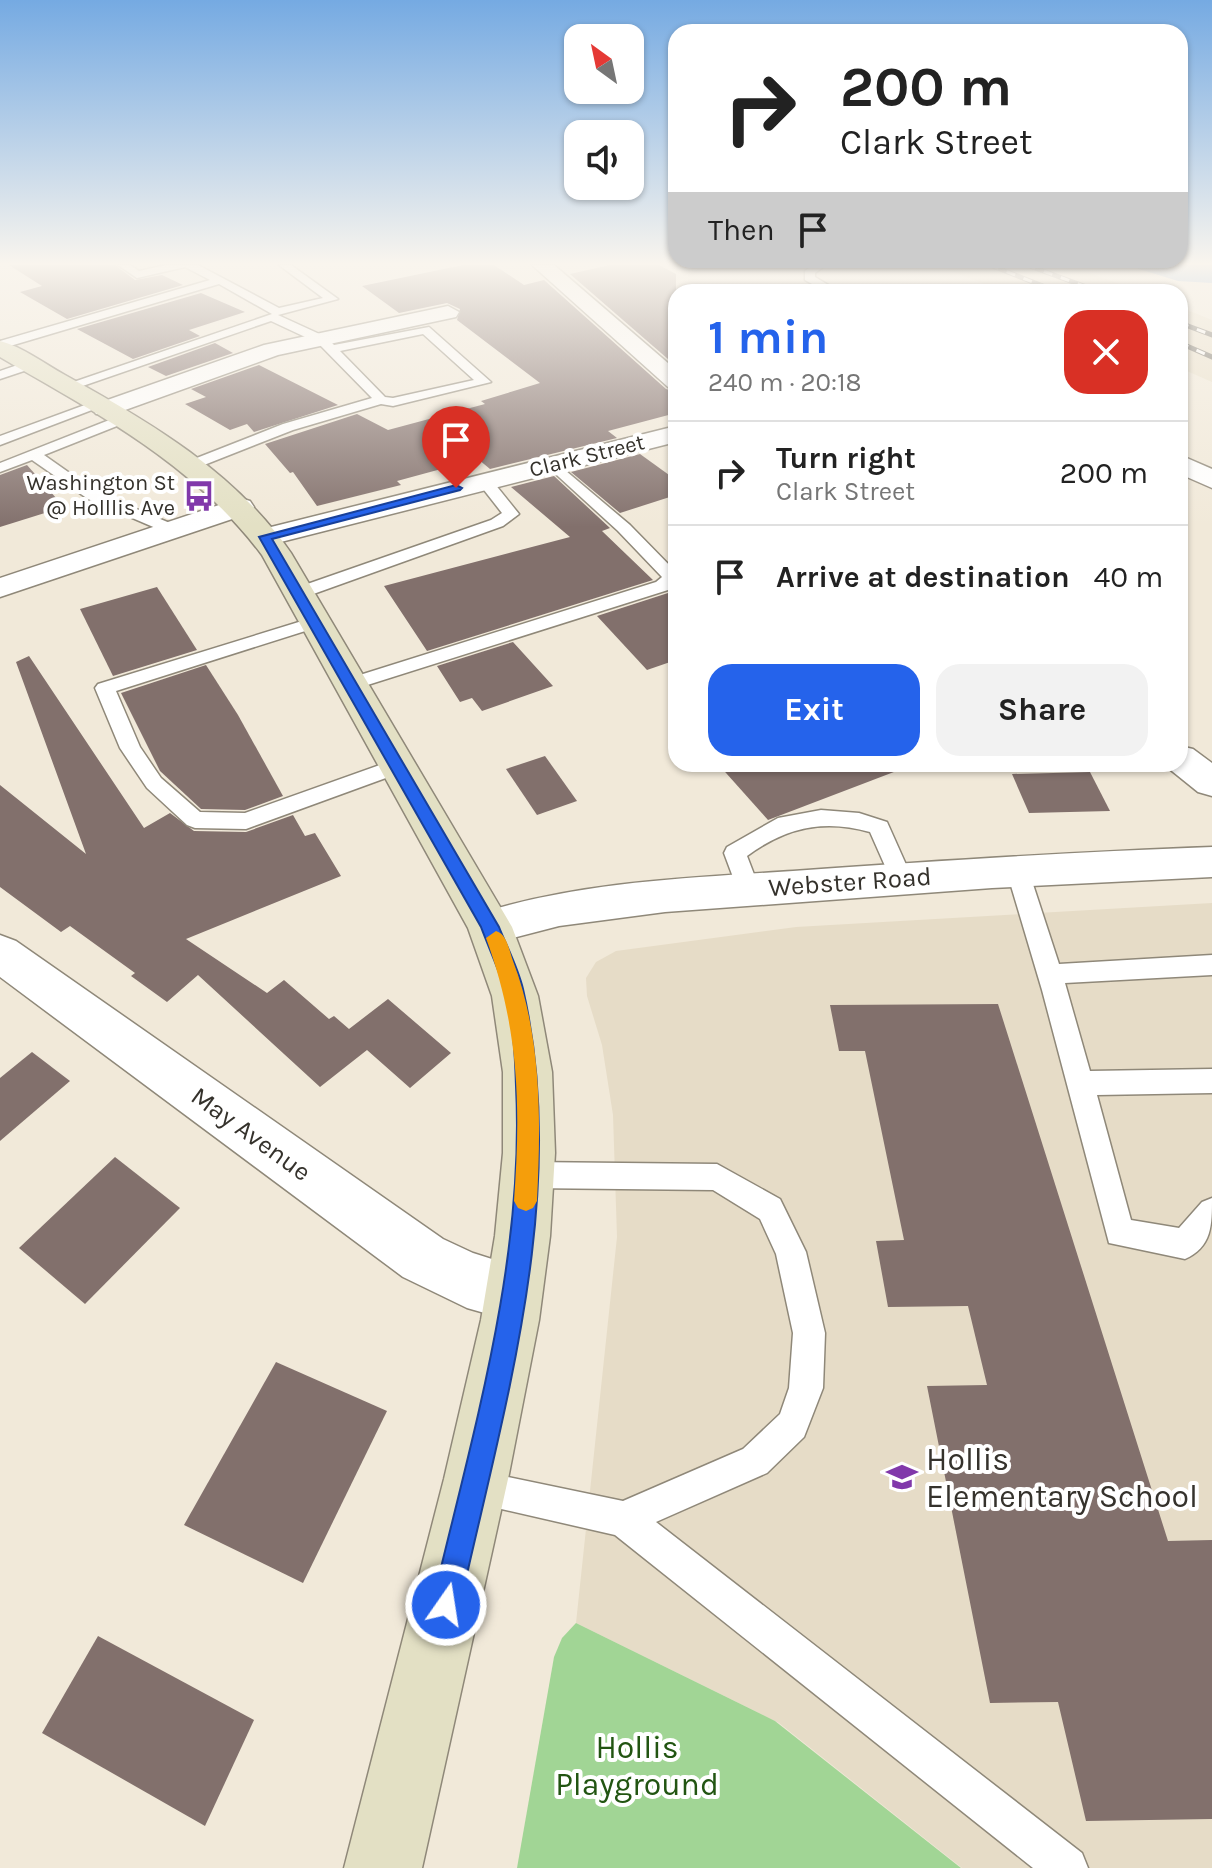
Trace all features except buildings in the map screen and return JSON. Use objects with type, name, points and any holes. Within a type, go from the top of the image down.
[{"type":"main road","points":[[53,389],[194,464],[253,522],[307,608],[490,927],[513,985],[529,1086],[528,1175],[513,1292],[504,1351],[474,1488],[383,1868]]},
{"type":"street","points":[[53,389],[260,352]]},
{"type":"street","points":[[642,352],[668,375]]},
{"type":"street","name":"Clark Street","points":[[0,588],[171,529],[253,522],[485,481],[668,436]]},
{"type":"street","points":[[1188,467],[1212,480]]},
{"type":"street","points":[[1188,764],[1212,783]]},
{"type":"street","name":"Webster Road","points":[[490,927],[525,915],[573,907],[748,890],[1017,869],[1212,862]]},
{"type":"street","name":"May Avenue","points":[[0,953],[423,1258],[467,1280],[513,1292]]},
{"type":"lane","points":[[0,433],[53,389],[110,352]]},
{"type":"lane","points":[[0,426],[24,417],[53,389],[163,352]]},
{"type":"lane","points":[[334,352],[381,400]]},
{"type":"lane","points":[[194,464],[288,427],[381,400],[393,402],[484,382],[450,352]]},
{"type":"lane","points":[[0,441],[53,389]]},
{"type":"lane","points":[[34,455],[53,389]]},
{"type":"lane","points":[[0,468],[34,455]]},
{"type":"lane","points":[[34,455],[93,496],[171,529]]},
{"type":"lane","points":[[553,464],[624,528],[668,574]]},
{"type":"lane","points":[[398,766],[246,821],[195,820],[154,783],[130,748],[105,688],[307,608],[497,523],[511,514],[485,481]]},
{"type":"lane","points":[[351,684],[662,586],[668,581]]},
{"type":"lane","points":[[748,890],[735,853],[760,833],[822,815],[851,818],[879,827],[901,878]]},
{"type":"lane","points":[[1017,869],[1053,982],[1120,1233],[1185,1244],[1212,1212]]},
{"type":"lane","points":[[1053,982],[1212,965]]},
{"type":"lane","points":[[1080,1083],[1212,1081]]},
{"type":"lane","points":[[528,1175],[717,1177],[770,1209],[791,1252],[809,1333],[806,1388],[792,1425],[755,1461],[623,1519]]},
{"type":"lane","points":[[474,1488],[623,1519],[1067,1868]]},
{"type":"shaded area","points":[[1188,352],[1212,352],[1212,382],[1188,372]]},
{"type":"shaded area","name":"Hollis Elementary School","points":[[1212,903],[1212,1868],[962,1868],[779,1723],[576,1623],[617,1237],[613,1115],[602,1045],[587,996],[586,978],[596,962],[616,951],[796,927]]},
{"type":"green space","name":"Hollis Playground","points":[[576,1623],[775,1721],[961,1868],[517,1868],[554,1657],[562,1638]]},
{"type":"railway","points":[[1201,352],[1212,357]]},
{"type":"slow traffic","points":[[496,938],[513,985],[525,1048],[530,1138],[526,1201]]},
{"type":"place","name":"Washington St @ Holllis Ave","points":[[199,496]]},
{"type":"place","name":"Hollis Elementary School","points":[[902,1477]]},
{"type":"route","points":[[446,1605],[504,1351],[522,1232],[530,1138],[525,1048],[513,985],[499,944],[265,537],[456,488]]}]
